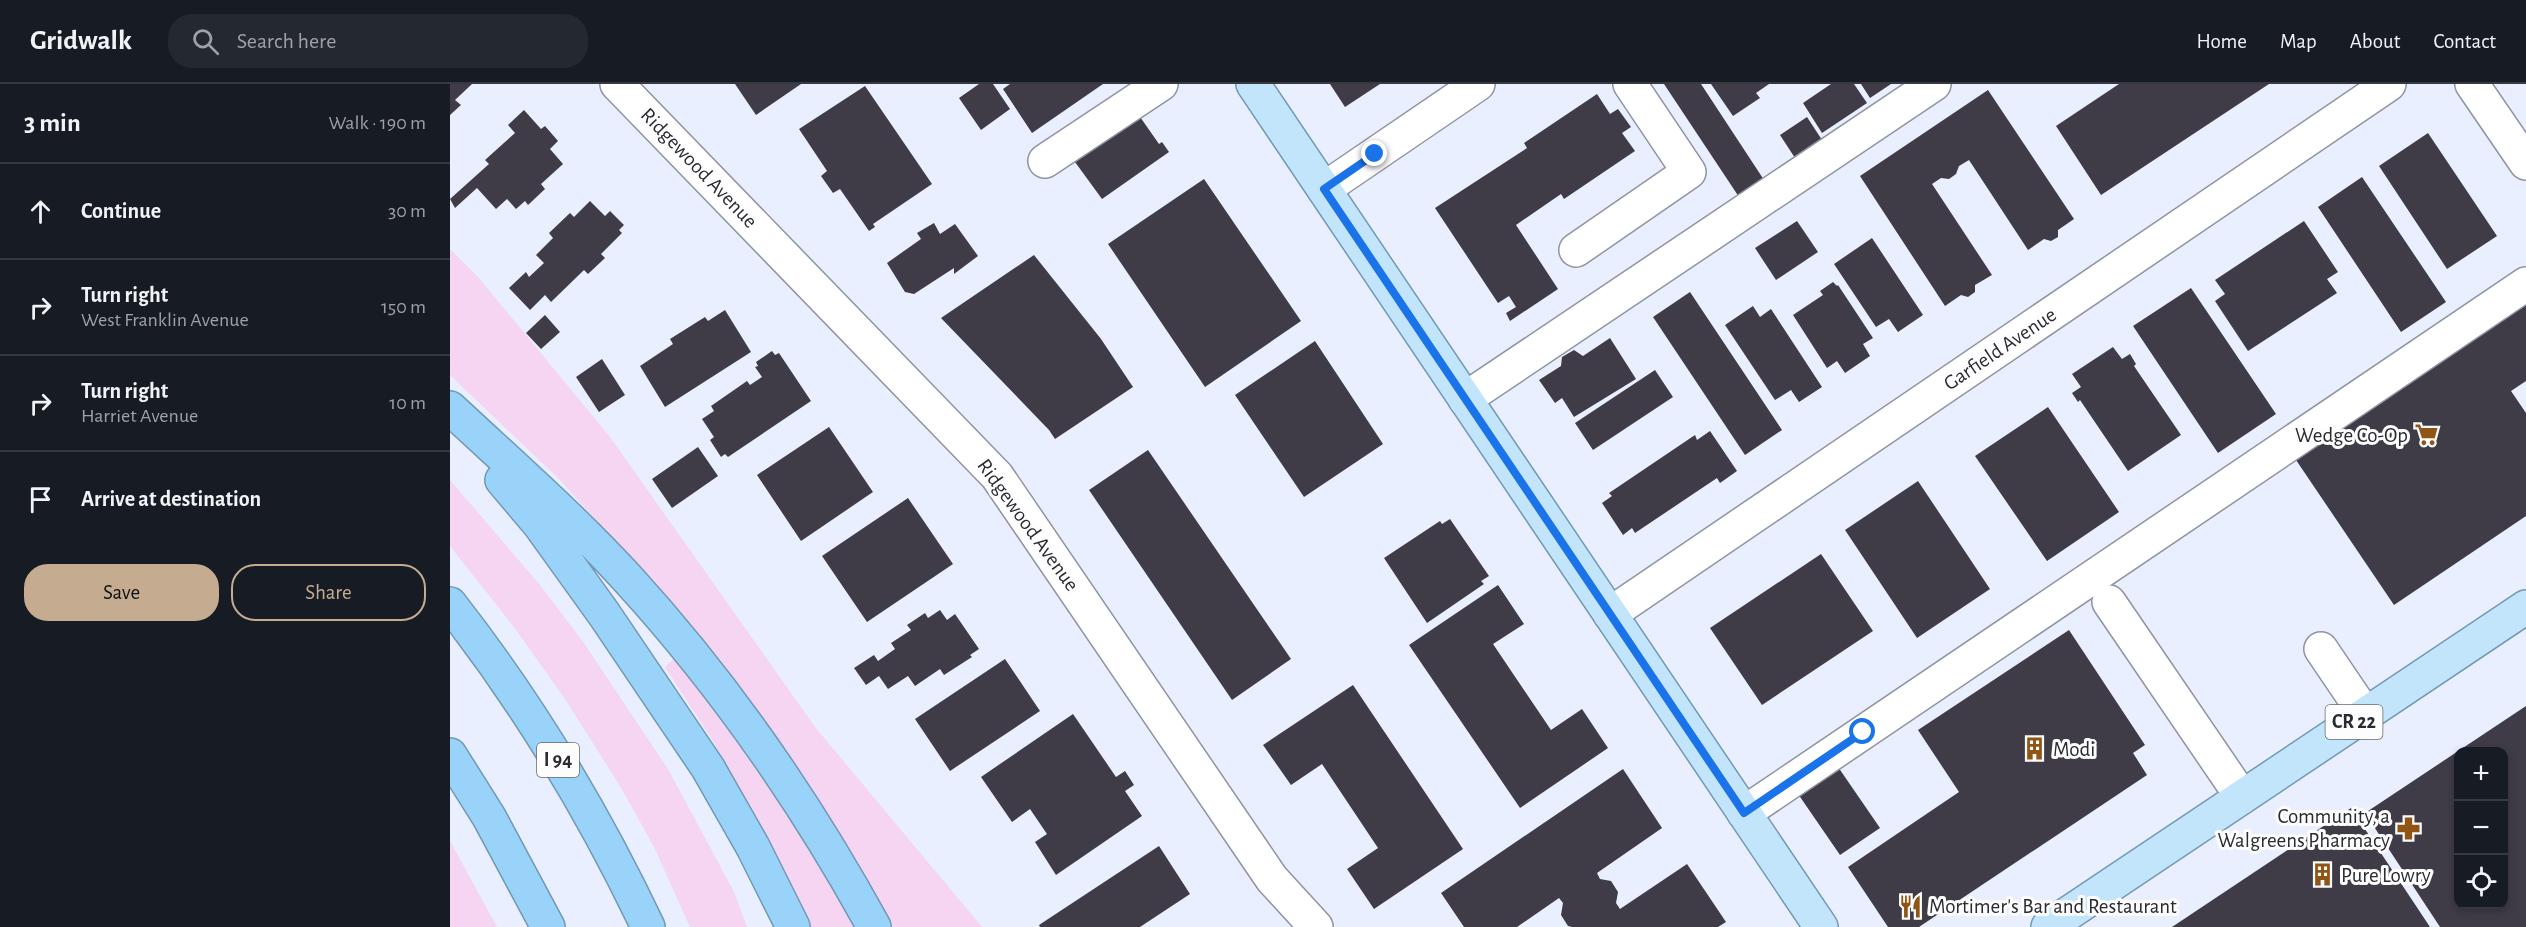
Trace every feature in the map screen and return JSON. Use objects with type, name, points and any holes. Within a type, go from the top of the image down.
[{"type":"highway","points":[[450,408],[574,524],[627,578],[675,634],[773,764],[820,836],[874,927]]},
{"type":"highway","points":[[450,424],[540,525],[604,614],[708,768],[753,847],[793,927]]},
{"type":"highway","name":"I 94","points":[[450,604],[517,693],[549,745],[611,852],[648,927]]},
{"type":"highway","points":[[658,694],[706,777],[742,854],[772,927]]},
{"type":"highway","points":[[450,755],[489,817],[548,927]]},
{"type":"main road","points":[[1254,84],[1821,927]]},
{"type":"main road","name":"CR 22","points":[[2048,927],[2526,607]]},
{"type":"street","name":"Ridgewood Avenue","points":[[617,84],[998,476],[1272,879],[1316,927]]},
{"type":"street","points":[[1045,161],[1161,84]]},
{"type":"street","points":[[1324,189],[1478,84]]},
{"type":"street","points":[[1576,249],[1689,172],[1630,84]]},
{"type":"street","points":[[1465,399],[1934,84]]},
{"type":"street","name":"Garfield Avenue","points":[[1610,614],[2389,84]]},
{"type":"street","points":[[2472,84],[2526,163]]},
{"type":"street","points":[[1744,813],[2526,284]]},
{"type":"street","points":[[2109,602],[2242,797]]},
{"type":"street","points":[[2321,649],[2365,714]]},
{"type":"shaded area","points":[[450,249],[479,278],[610,437],[815,727],[982,927],[893,927],[852,853],[744,694],[677,611],[558,478],[450,375]]},
{"type":"shaded area","points":[[450,480],[540,585],[584,643],[668,769],[734,892],[747,927],[690,927],[653,845],[620,786],[565,699],[514,627],[450,546]]},
{"type":"shaded area","points":[[674,659],[770,790],[856,927],[810,927],[759,822],[708,733],[665,667]]},
{"type":"shaded area","points":[[450,841],[497,927],[450,927]]},
{"type":"building","points":[[450,84],[472,84],[455,100],[461,105],[450,115]]},
{"type":"building","points":[[735,84],[801,84],[756,115]]},
{"type":"building","points":[[979,84],[993,84],[1010,109],[981,130],[959,98]]},
{"type":"building","points":[[1010,84],[1103,84],[1032,133],[1003,89]]},
{"type":"building","points":[[1330,84],[1380,84],[1345,107]]},
{"type":"building","points":[[1664,84],[1701,84],[1766,183],[1741,200]]},
{"type":"building","points":[[1711,84],[1769,84],[1756,93],[1760,98],[1733,116]]},
{"type":"building","points":[[1831,84],[1854,84],[1867,103],[1822,133],[1803,103]]},
{"type":"building","points":[[1861,84],[1891,84],[1870,98]]},
{"type":"building","points":[[2119,84],[2269,84],[2101,195],[2056,126]]},
{"type":"building","points":[[865,86],[932,184],[873,224],[875,227],[869,231],[840,189],[833,193],[821,176],[827,171],[799,129]]},
{"type":"building","points":[[1988,90],[2074,219],[2058,230],[2058,237],[2051,241],[2044,239],[2028,250],[1969,160],[1959,166],[1956,174],[1949,179],[1941,178],[1932,184],[1992,275],[1975,285],[1975,292],[1968,297],[1961,295],[1945,306],[1860,176]]},
{"type":"building","points":[[1597,94],[1610,114],[1618,109],[1631,127],[1622,133],[1635,151],[1564,199],[1561,194],[1516,225],[1558,289],[1510,321],[1506,313],[1516,307],[1509,296],[1498,303],[1435,208],[1527,148],[1524,143]]},
{"type":"building","points":[[524,110],[541,129],[545,126],[558,141],[550,149],[563,164],[541,184],[545,189],[528,205],[525,201],[516,209],[507,199],[496,209],[477,188],[455,208],[450,199],[489,164],[485,160],[515,133],[508,125]]},
{"type":"building","points":[[1138,114],[1159,144],[1162,142],[1169,152],[1102,199],[1075,162],[1120,131]]},
{"type":"building","points":[[1807,117],[1824,143],[1797,161],[1780,135]]},
{"type":"building","points":[[2428,133],[2497,236],[2447,269],[2379,166]]},
{"type":"building","points":[[2362,177],[2446,302],[2401,332],[2318,207]]},
{"type":"building","points":[[1204,179],[1301,321],[1205,387],[1108,244]]},
{"type":"building","points":[[590,201],[605,216],[610,211],[624,225],[619,230],[622,233],[601,254],[605,258],[588,274],[584,270],[551,302],[545,295],[530,310],[509,288],[526,272],[529,277],[544,263],[536,255],[553,238],[549,233],[570,213],[574,217]]},
{"type":"building","points":[[1797,221],[1818,252],[1776,280],[1755,248]]},
{"type":"building","points":[[2304,221],[2338,272],[2327,279],[2337,293],[2248,351],[2215,301],[2225,294],[2215,280]]},
{"type":"building","points":[[934,223],[940,234],[955,224],[978,256],[954,274],[954,268],[914,294],[905,292],[887,263],[921,239],[917,233]]},
{"type":"building","points":[[1872,238],[1923,315],[1898,332],[1889,319],[1876,327],[1834,264]]},
{"type":"building","points":[[1034,255],[1101,339],[1133,387],[1055,439],[1049,430],[941,318]]},
{"type":"building","points":[[1833,282],[1838,285],[1873,338],[1863,344],[1870,356],[1845,373],[1837,361],[1827,368],[1793,315],[1823,295],[1820,291]]},
{"type":"building","points":[[2191,288],[2276,414],[2218,453],[2133,326]]},
{"type":"building","points":[[1690,292],[1782,430],[1745,455],[1653,317]]},
{"type":"building","name":"Wedge Co-Op","points":[[2526,300],[2526,381],[2511,391],[2526,413],[2526,516],[2394,605],[2294,457]]},
{"type":"building","points":[[1753,306],[1760,317],[1771,309],[1822,387],[1799,402],[1791,390],[1775,400],[1725,325]]},
{"type":"building","points":[[725,310],[751,352],[665,407],[640,366],[673,344],[670,339],[705,317],[708,321]]},
{"type":"building","points":[[545,315],[560,332],[541,349],[526,333]]},
{"type":"building","points":[[1610,338],[1636,379],[1574,417],[1562,398],[1555,403],[1539,380],[1561,366],[1562,357],[1574,350],[1583,356]]},
{"type":"building","points":[[1315,341],[1383,444],[1304,497],[1235,395]]},
{"type":"building","points":[[2113,347],[2122,359],[2130,354],[2136,364],[2134,366],[2181,435],[2128,471],[2080,400],[2078,402],[2072,393],[2081,387],[2072,374]]},
{"type":"building","points":[[772,351],[775,355],[779,353],[811,401],[728,457],[725,454],[721,457],[710,440],[714,437],[702,419],[714,411],[711,406],[747,381],[750,385],[762,377],[755,367],[758,366],[756,362]]},
{"type":"building","points":[[602,359],[625,395],[599,412],[576,377]]},
{"type":"building","points":[[1655,370],[1673,397],[1593,450],[1575,423]]},
{"type":"building","points":[[2048,407],[2119,512],[2047,561],[1975,456]]},
{"type":"building","points":[[829,427],[873,492],[801,541],[757,475]]},
{"type":"building","points":[[1710,431],[1737,471],[1720,483],[1717,478],[1635,533],[1632,528],[1623,535],[1602,503],[1612,496],[1609,493],[1695,435],[1697,440]]},
{"type":"building","points":[[698,447],[718,476],[672,508],[652,479]]},
{"type":"building","points":[[1148,450],[1291,659],[1232,700],[1089,490]]},
{"type":"building","points":[[1918,481],[1990,589],[1917,638],[1845,530]]},
{"type":"building","points":[[908,498],[953,564],[867,622],[822,556]]},
{"type":"building","points":[[1450,519],[1489,576],[1481,581],[1484,584],[1427,623],[1384,558],[1440,521],[1442,524]]},
{"type":"building","points":[[1821,554],[1873,631],[1762,705],[1710,628]]},
{"type":"building","points":[[1498,585],[1524,624],[1493,644],[1551,730],[1582,709],[1608,748],[1520,808],[1409,645]]},
{"type":"building","points":[[940,610],[947,620],[955,614],[979,649],[970,655],[972,657],[944,675],[940,669],[915,686],[908,676],[888,689],[879,676],[866,685],[854,668],[874,655],[878,661],[895,649],[891,643],[911,630],[907,625],[925,613],[928,618]]},
{"type":"building","name":"Modi","points":[[2069,630],[2145,745],[2133,753],[2147,775],[1919,927],[1888,927],[1848,867],[1959,792],[1918,730]]},
{"type":"building","points":[[1005,659],[1040,711],[950,771],[915,719]]},
{"type":"building","points":[[1353,685],[1463,849],[1374,909],[1347,869],[1378,848],[1322,764],[1291,785],[1263,745]]},
{"type":"building","points":[[2526,706],[2526,927],[2440,927],[2365,813],[2454,754],[2454,909],[2508,909],[2508,747],[2464,747]]},
{"type":"building","points":[[1073,714],[1116,777],[1125,771],[1134,785],[1125,791],[1142,816],[1056,875],[1035,842],[1047,834],[1030,809],[1012,822],[981,777]]},
{"type":"building","points":[[1836,764],[1880,828],[1840,855],[1796,791]]},
{"type":"building","points":[[1623,769],[1662,828],[1597,873],[1600,879],[1611,881],[1618,892],[1616,903],[1620,909],[1687,864],[1726,922],[1718,927],[1572,927],[1568,926],[1561,915],[1563,903],[1559,898],[1517,927],[1464,927],[1441,893]]},
{"type":"building","name":"Pure Lowry","points":[[2351,808],[2430,927],[2172,927],[2328,823]]},
{"type":"building","points":[[1159,846],[1190,894],[1140,927],[1040,927],[1039,925]]},
{"type":"place","name":"Wedge Co-Op","points":[[2426,435]]},
{"type":"place","name":"Modi","points":[[2035,749]]},
{"type":"place","name":"Community, a Walgreens Pharmacy","points":[[2408,828]]},
{"type":"place","name":"Pure Lowry","points":[[2323,875]]},
{"type":"place","name":"Mortimer's Bar and Restaurant","points":[[1911,906]]},
{"type":"route","points":[[1375,154],[1324,189],[1744,813],[1863,732]]}]
